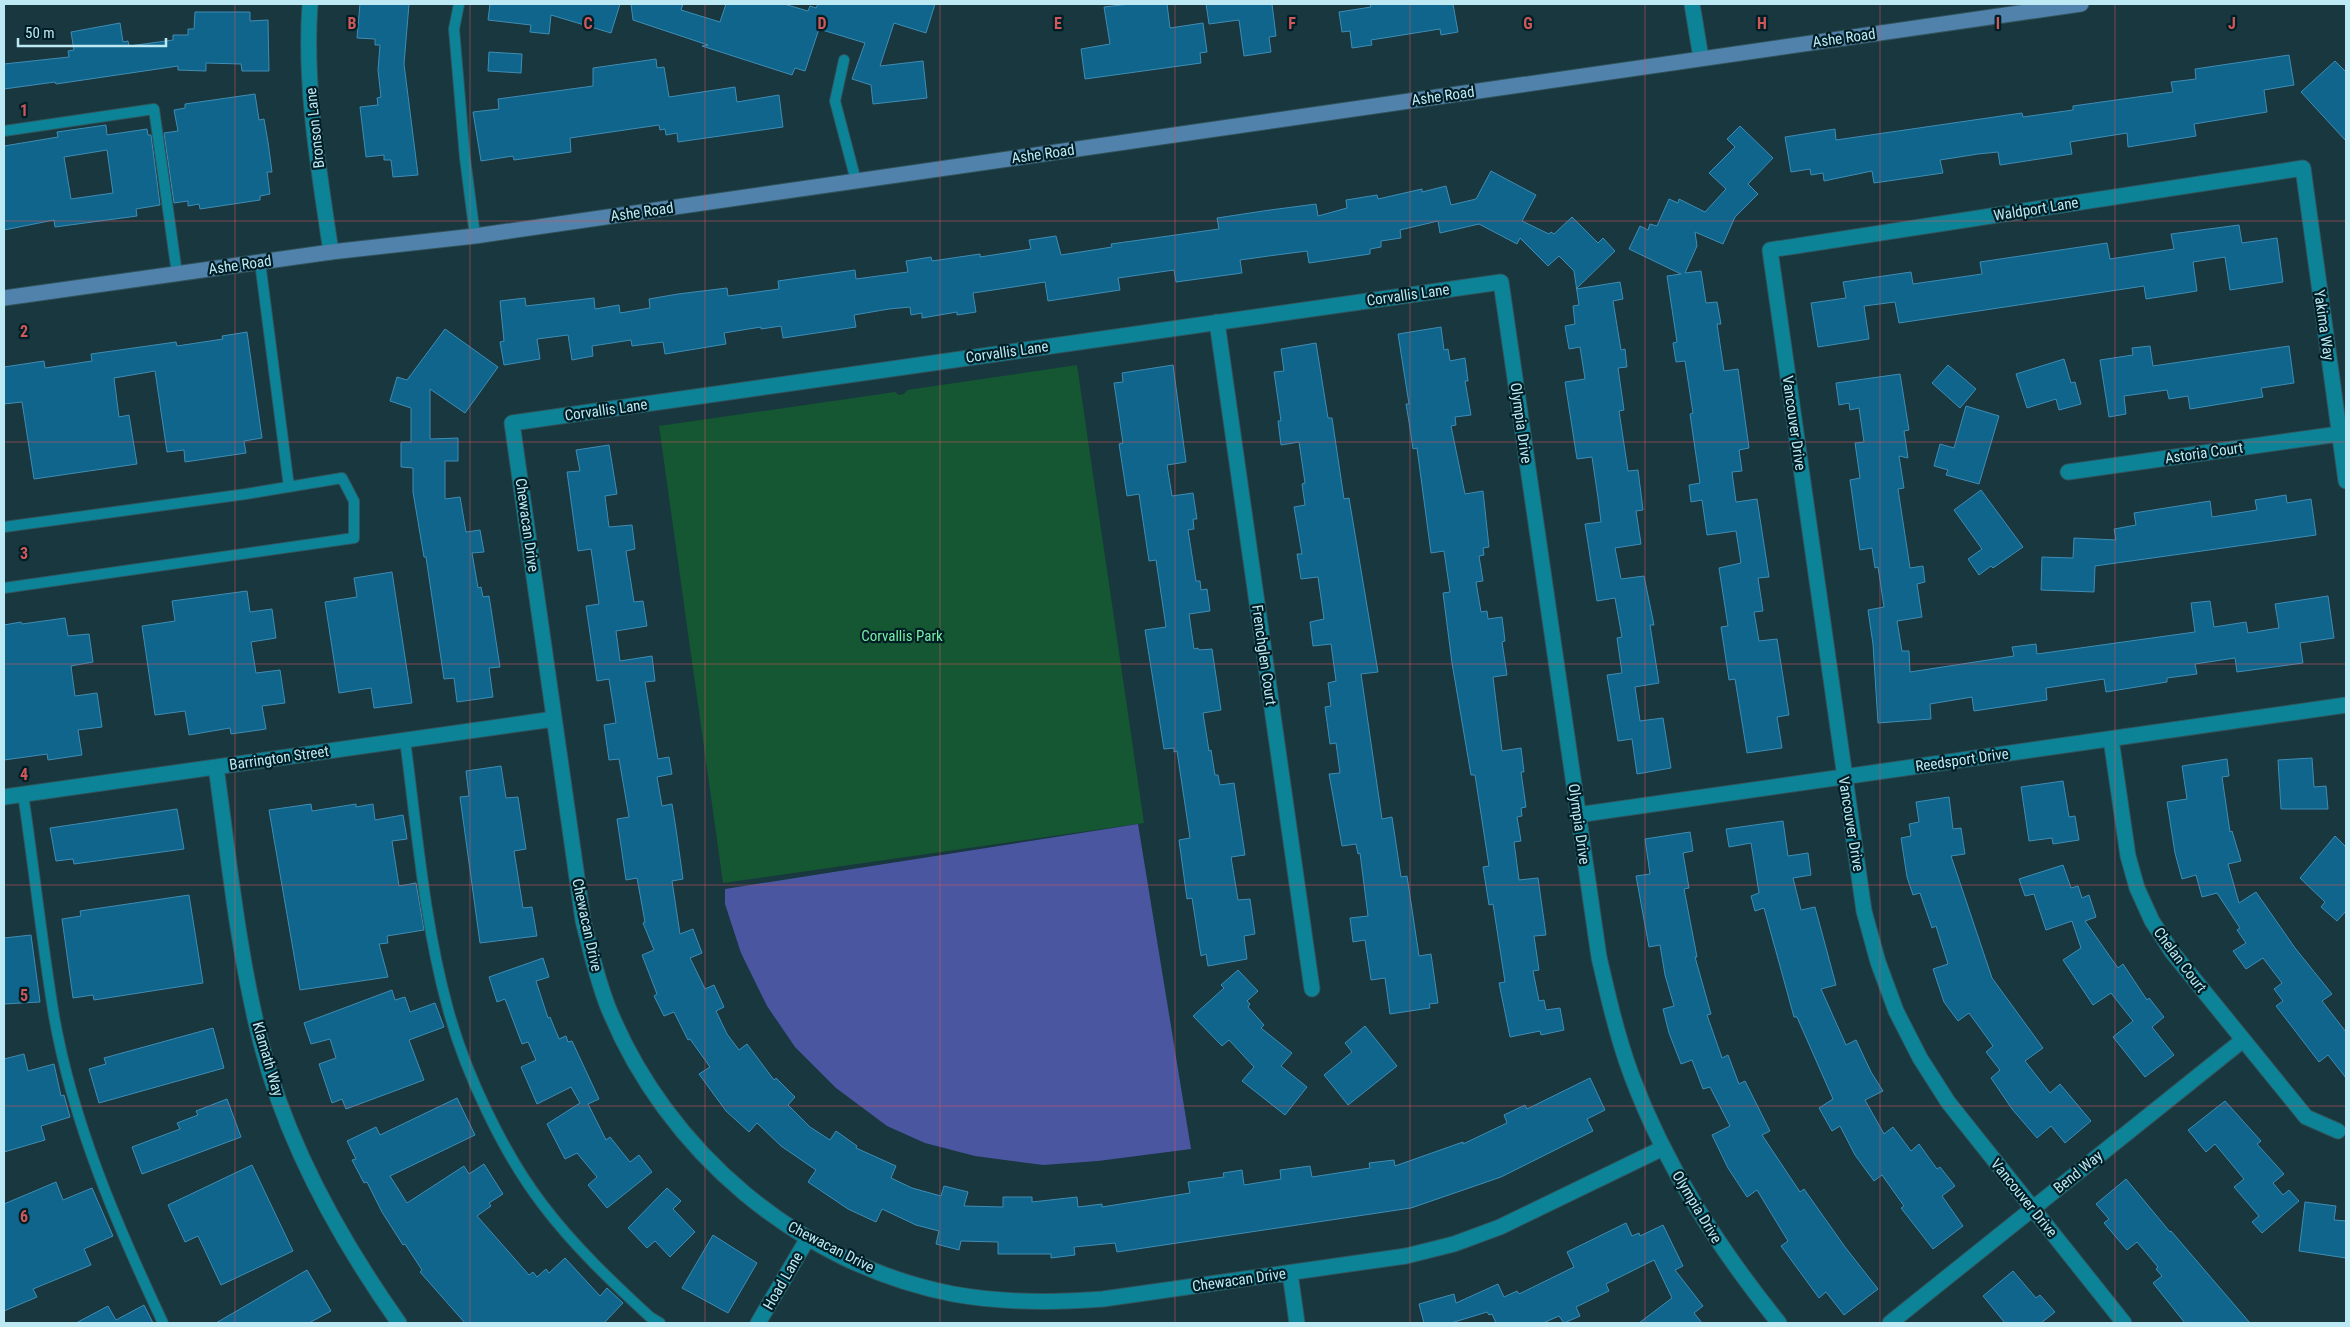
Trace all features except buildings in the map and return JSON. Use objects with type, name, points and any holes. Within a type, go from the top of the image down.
[{"type":"street","name":"Bronson Lane","points":[[310,4],[309,70],[313,126],[331,252]]},
{"type":"street","points":[[1692,4],[1701,58]]},
{"type":"street","name":"Ashe Road","points":[[4,298],[331,252],[475,236],[2081,4]]},
{"type":"street","name":"Waldport Lane","points":[[1770,250],[2302,168]]},
{"type":"street","name":"Yakima Way","points":[[2302,168],[2344,433],[2346,481]]},
{"type":"street","name":"Vancouver Drive","points":[[1770,250],[1864,911],[1878,962],[1896,1011],[1920,1058],[1948,1102],[2124,1323]]},
{"type":"street","name":"Corvallis Lane","points":[[512,423],[1501,282]]},
{"type":"street","name":"Olympia Drive","points":[[1501,282],[1577,815],[1599,957],[1614,1022],[1631,1074],[1663,1148],[1693,1203],[1722,1248],[1779,1323]]},
{"type":"street","name":"Frenchglen Court","points":[[1217,322],[1312,989]]},
{"type":"street","name":"Chewacan Drive","points":[[512,423],[583,920],[595,968],[608,1007],[629,1051],[654,1094],[678,1126],[705,1157],[740,1191],[808,1238],[846,1258],[892,1277],[940,1291],[1005,1301],[1054,1303],[1103,1299],[1406,1256],[1454,1244],[1500,1227],[1663,1148]]},
{"type":"street","name":"Astoria Court","points":[[2068,472],[2344,433]]},
{"type":"street","name":"Reedsport Drive","points":[[1577,815],[2346,705]]},
{"type":"street","name":"Barrington Street","points":[[4,797],[554,719]]},
{"type":"street","name":"Chelan Court","points":[[2111,739],[2128,856],[2137,888],[2152,921],[2172,952],[2306,1117],[2338,1130]]},
{"type":"street","name":"Klamath Way","points":[[216,767],[246,976],[262,1045],[283,1112],[311,1178],[338,1231],[368,1279],[399,1323]]},
{"type":"street","name":"Bend Way","points":[[1890,1323],[2243,1040]]},
{"type":"street","name":"Hoad Lane","points":[[758,1323],[808,1238]]},
{"type":"street","points":[[1290,1273],[1297,1323]]},
{"type":"lane","points":[[459,4],[454,29],[465,158],[475,236]]},
{"type":"lane","points":[[844,60],[835,102],[856,181]]},
{"type":"lane","points":[[4,131],[154,109],[177,274]]},
{"type":"lane","points":[[260,262],[289,486]]},
{"type":"lane","points":[[4,527],[342,478],[354,501],[354,538],[4,588]]},
{"type":"lane","points":[[405,740],[431,932],[448,1010],[472,1076],[507,1149],[542,1205],[595,1266],[650,1317],[660,1323]]},
{"type":"lane","points":[[23,794],[55,1017],[74,1096],[96,1170],[163,1323]]},
{"type":"green space","name":"Corvallis Park","points":[[1077,365],[1144,823],[723,883],[659,426],[895,392],[899,395],[904,394],[907,390]]},
{"type":"water","points":[[1138,824],[1191,1149],[1098,1161],[1043,1165],[975,1156],[925,1143],[887,1126],[836,1088],[795,1047],[767,1006],[741,953],[725,904],[725,889]]}]
